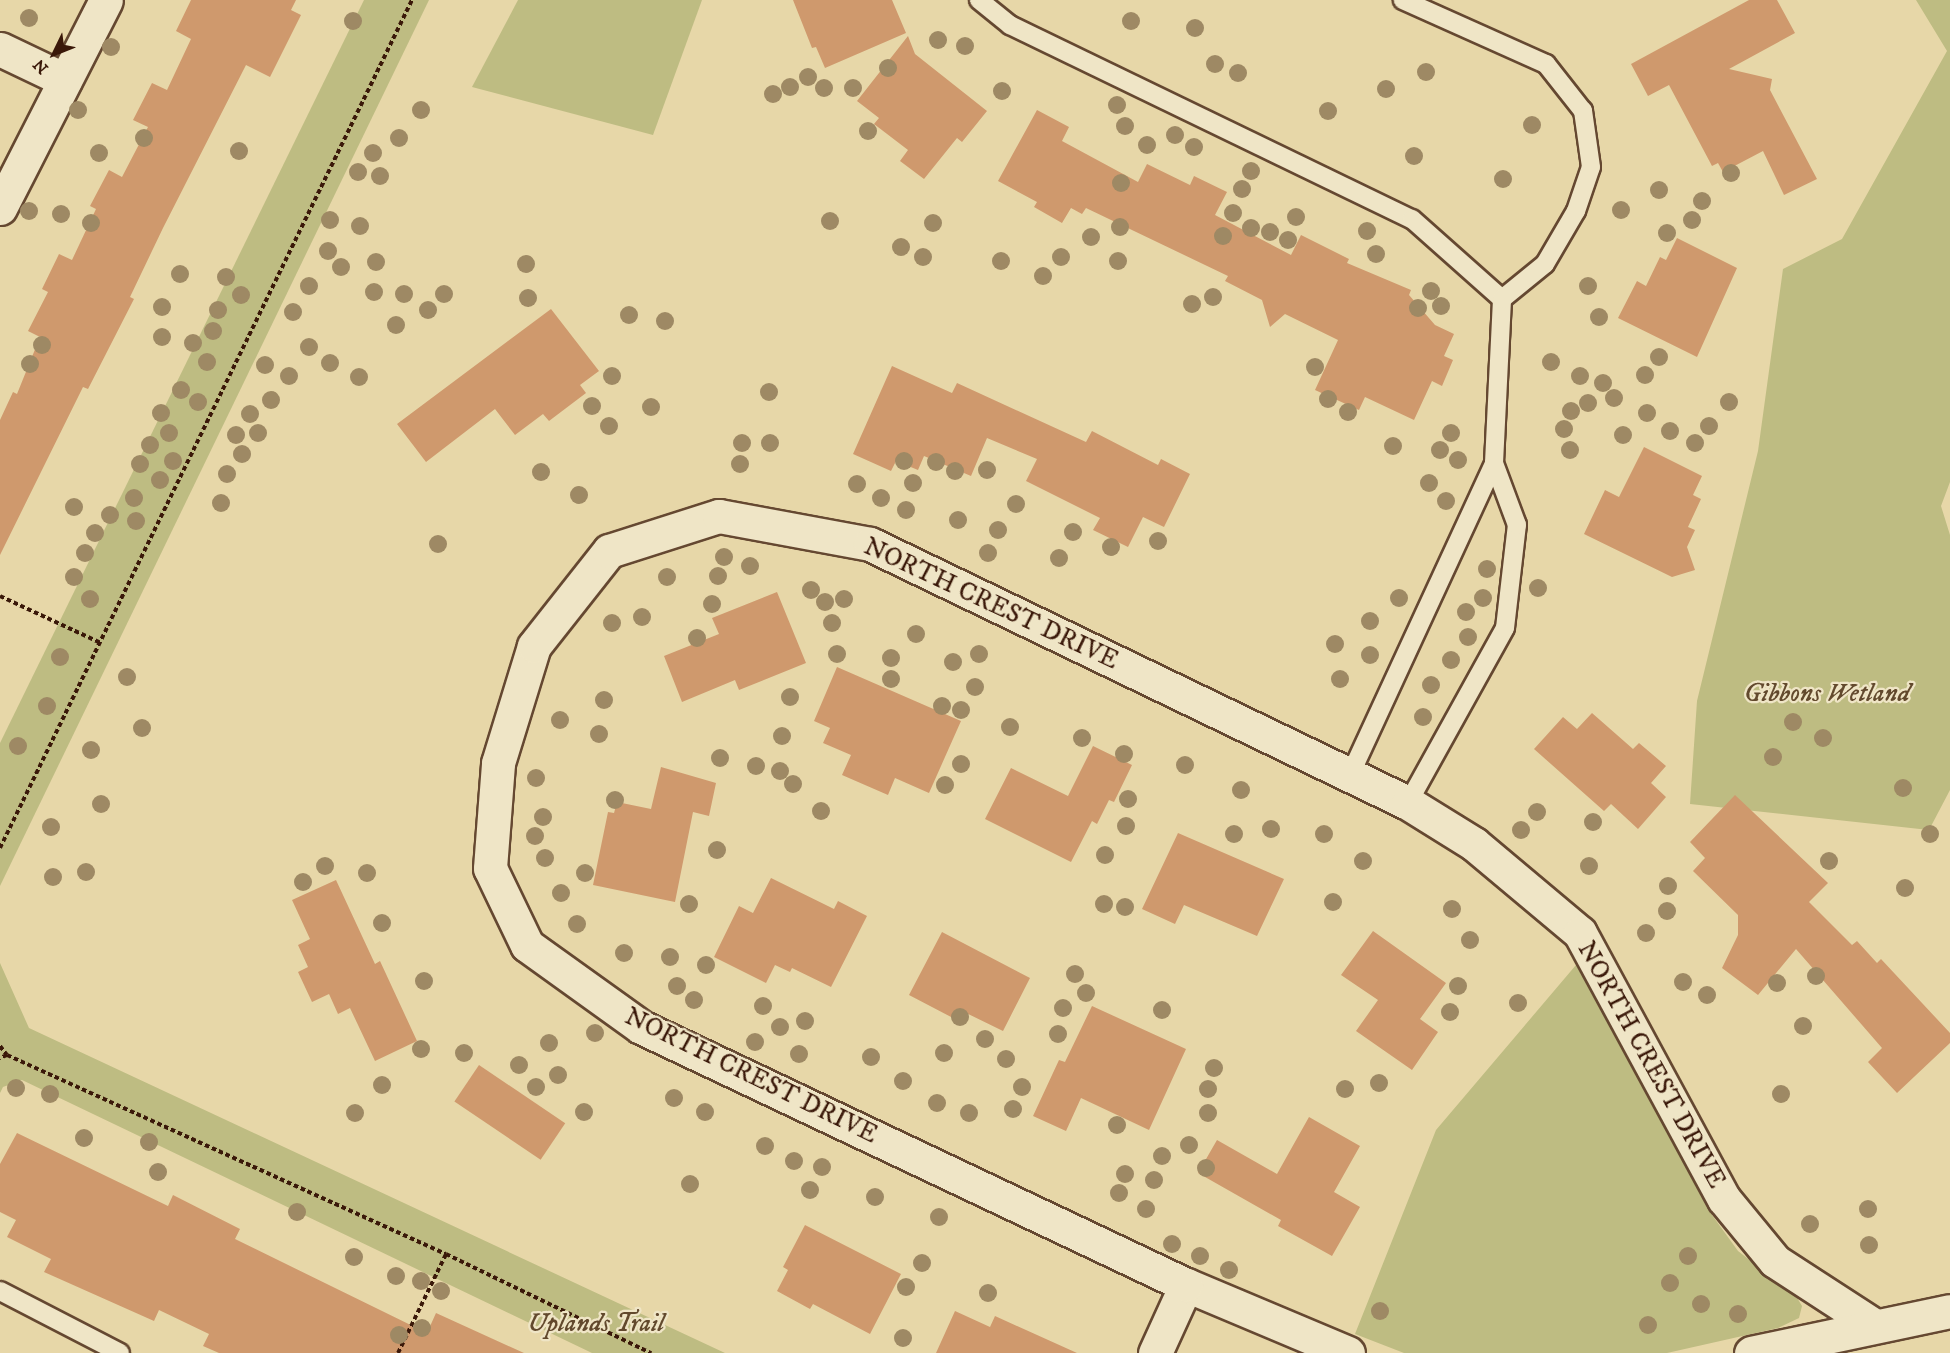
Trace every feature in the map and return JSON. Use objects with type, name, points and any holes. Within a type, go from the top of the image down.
[{"type":"street","points":[[0,208],[106,0]]},
{"type":"street","points":[[0,49],[65,80]]},
{"type":"street","name":"NORTH CREST DRIVE","points":[[1348,1353],[1186,1285],[641,1027],[527,945],[490,868],[498,763],[534,646],[609,551],[719,516],[870,544],[1351,773],[1408,803],[1474,844],[1581,933],[1724,1199],[1775,1261],[1875,1326]]},
{"type":"street","points":[[1155,1353],[1186,1285]]},
{"type":"street","points":[[1751,1353],[1950,1311]]},
{"type":"lane","points":[[979,0],[1010,25],[1412,219],[1502,298]]},
{"type":"lane","points":[[1351,773],[1494,464],[1502,298],[1545,264],[1576,211],[1591,166],[1583,111],[1546,64],[1403,0]]},
{"type":"lane","points":[[1408,803],[1504,628],[1517,525],[1494,464]]},
{"type":"lane","points":[[0,1291],[96,1347],[120,1353]]},
{"type":"path","points":[[0,848],[412,0]]},
{"type":"path","points":[[0,596],[101,643]]},
{"type":"path","points":[[0,1046],[7,1055],[446,1254],[651,1353]]},
{"type":"path","points":[[0,1058],[7,1055]]},
{"type":"path","points":[[398,1353],[446,1254]]},
{"type":"green space","points":[[364,0],[429,0],[0,886],[0,743]]},
{"type":"green space","points":[[518,0],[702,0],[653,135],[472,87]]},
{"type":"green space","name":"Gibbons Wetland","points":[[1916,0],[1950,0],[1950,482],[1941,506],[1950,535],[1950,790],[1929,830],[1690,804],[1697,701],[1758,451],[1783,269],[1842,239],[1947,51]]},
{"type":"green space","name":"Uplands Trail","points":[[0,963],[29,1028],[725,1353],[592,1353],[22,1080],[3,1087],[0,1093]]},
{"type":"green space","points":[[1576,965],[1634,1060],[1712,1215],[1738,1251],[1796,1296],[1802,1306],[1799,1318],[1778,1328],[1667,1353],[1404,1353],[1355,1334],[1436,1130]]},
{"type":"building","points":[[191,0],[296,0],[291,10],[301,15],[270,77],[246,65],[163,228],[130,297],[134,299],[88,389],[83,387],[0,555],[0,420],[13,392],[17,394],[40,337],[28,331],[48,292],[42,289],[59,254],[72,260],[96,209],[90,206],[109,170],[122,177],[148,127],[133,120],[152,83],[167,90],[191,39],[176,31]]},
{"type":"building","points":[[793,0],[892,0],[906,33],[825,68],[816,47],[812,48]]},
{"type":"building","points":[[1749,0],[1777,0],[1795,33],[1729,69],[1772,79],[1770,90],[1817,179],[1784,195],[1763,151],[1723,172],[1718,163],[1712,166],[1669,85],[1648,96],[1631,64]]},
{"type":"building","points":[[908,36],[915,54],[987,111],[962,142],[957,138],[924,179],[900,161],[908,150],[874,124],[879,118],[857,101]]},
{"type":"building","points":[[1037,110],[1069,127],[1062,141],[1138,182],[1147,164],[1190,185],[1194,176],[1227,192],[1215,215],[1291,255],[1301,235],[1349,259],[1347,263],[1411,290],[1409,295],[1435,325],[1454,334],[1444,356],[1453,360],[1442,386],[1432,381],[1414,420],[1365,397],[1359,410],[1315,390],[1338,340],[1285,314],[1270,327],[1262,300],[1225,281],[1228,276],[1086,208],[1082,214],[1071,208],[1062,223],[1034,207],[1037,202],[998,181]]},
{"type":"building","points":[[1677,238],[1737,268],[1697,357],[1618,318],[1637,281],[1646,286],[1660,257],[1666,260]]},
{"type":"building","points":[[551,309],[599,371],[580,385],[586,393],[549,421],[543,414],[515,435],[495,409],[426,462],[397,424]]},
{"type":"building","points":[[892,366],[952,393],[957,383],[1086,442],[1092,431],[1158,465],[1161,459],[1190,474],[1164,527],[1143,517],[1128,547],[1093,530],[1100,518],[1026,481],[1037,459],[987,438],[971,476],[924,456],[918,470],[896,461],[891,471],[853,454]]},
{"type":"building","points":[[1644,447],[1702,476],[1693,495],[1701,499],[1688,527],[1695,530],[1687,547],[1695,570],[1672,577],[1584,534],[1605,490],[1619,497]]},
{"type":"building","points":[[777,592],[806,663],[739,690],[735,680],[682,702],[664,656],[719,634],[712,618]]},
{"type":"building","points":[[837,667],[961,721],[929,793],[895,778],[888,795],[842,775],[851,755],[823,743],[830,728],[814,721]]},
{"type":"building","points":[[1592,713],[1633,749],[1639,743],[1666,766],[1651,783],[1666,797],[1638,829],[1611,804],[1604,811],[1534,749],[1563,717],[1577,729]]},
{"type":"building","points":[[1093,746],[1132,765],[1114,802],[1109,800],[1097,824],[1092,821],[1071,862],[985,819],[1011,768],[1068,796]]},
{"type":"building","points":[[661,767],[716,783],[709,816],[693,812],[675,902],[593,885],[608,812],[614,813],[617,802],[651,809]]},
{"type":"building","points":[[1735,795],[1828,883],[1809,902],[1852,945],[1857,941],[1877,963],[1881,959],[1950,1033],[1950,1043],[1897,1093],[1868,1062],[1882,1048],[1796,949],[1758,995],[1722,968],[1738,935],[1738,915],[1693,871],[1705,858],[1690,842]]},
{"type":"building","points":[[1178,833],[1284,879],[1257,936],[1184,905],[1175,924],[1142,909]]},
{"type":"building","points":[[771,878],[834,909],[838,901],[867,916],[831,987],[792,968],[790,972],[775,965],[766,983],[714,957],[739,906],[753,913]]},
{"type":"building","points":[[336,880],[375,964],[380,961],[417,1041],[375,1061],[350,1008],[338,1014],[329,994],[312,1002],[298,972],[308,967],[298,945],[310,939],[292,900]]},
{"type":"building","points":[[1373,931],[1446,983],[1420,1019],[1438,1032],[1412,1070],[1356,1031],[1378,1000],[1341,975]]},
{"type":"building","points":[[942,932],[1030,978],[1003,1031],[958,1009],[953,1018],[909,995]]},
{"type":"building","points":[[1092,1006],[1186,1049],[1149,1130],[1081,1098],[1066,1131],[1033,1116],[1059,1060],[1065,1062]]},
{"type":"building","points":[[479,1065],[565,1123],[541,1160],[454,1101]]},
{"type":"building","points":[[1309,1117],[1360,1146],[1334,1192],[1360,1207],[1332,1256],[1278,1226],[1281,1220],[1198,1173],[1217,1140],[1277,1174]]},
{"type":"building","points":[[17,1133],[168,1206],[173,1195],[240,1229],[235,1239],[427,1333],[436,1313],[524,1353],[219,1353],[203,1346],[209,1334],[159,1310],[154,1321],[44,1272],[51,1259],[7,1237],[16,1220],[0,1212],[0,1164]]},
{"type":"building","points":[[805,1225],[901,1274],[870,1334],[813,1304],[810,1309],[777,1291],[788,1270],[783,1267]]},
{"type":"building","points":[[955,1311],[990,1327],[995,1316],[1077,1353],[936,1353]]}]
